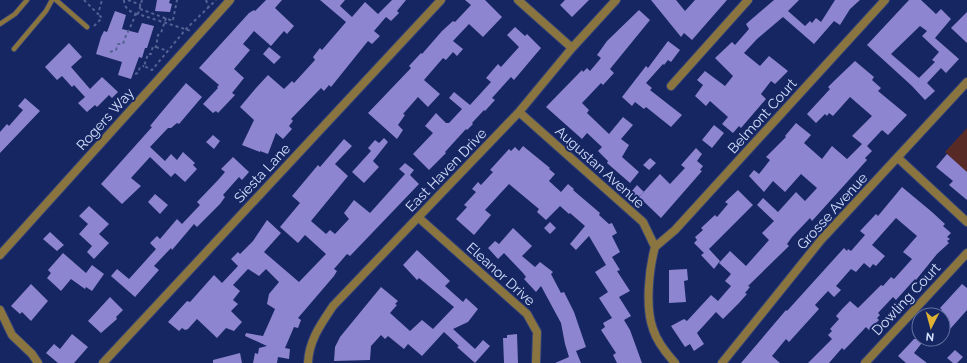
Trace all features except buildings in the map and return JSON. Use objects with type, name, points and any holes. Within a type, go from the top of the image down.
[{"type":"street","name":"Rogers Way","points":[[0,255],[230,0]]},
{"type":"street","name":"Siesta Lane","points":[[103,363],[441,0]]},
{"type":"street","points":[[518,0],[572,48]]},
{"type":"street","name":"East Haven Drive","points":[[308,363],[308,353],[315,332],[333,306],[519,112],[572,48],[616,0]]},
{"type":"street","points":[[671,86],[748,0]]},
{"type":"street","name":"Belmont Court","points":[[655,247],[675,230],[885,0]]},
{"type":"street","name":"Grosse Avenue","points":[[722,363],[821,240],[967,82]]},
{"type":"street","name":"Augustan Avenue","points":[[519,112],[643,222],[655,247]]},
{"type":"street","points":[[898,158],[967,222]]},
{"type":"street","name":"Eleanor Drive","points":[[419,218],[527,314],[537,332],[536,363]]},
{"type":"street","points":[[655,247],[651,264],[649,311],[652,329],[658,341],[674,363]]},
{"type":"street","name":"Dowling Court","points":[[865,363],[967,253]]},
{"type":"street","points":[[0,310],[12,335],[32,354],[38,363]]},
{"type":"lane","points":[[0,24],[15,14],[27,0]]},
{"type":"lane","points":[[14,49],[46,11],[52,0]]},
{"type":"lane","points":[[56,0],[87,27]]},
{"type":"path","points":[[84,0],[102,18],[89,31],[87,27]]},
{"type":"path","points":[[98,14],[102,0]]},
{"type":"path","points":[[124,0],[124,4],[128,10],[200,33]]},
{"type":"path","points":[[128,0],[141,4]]},
{"type":"path","points":[[110,52],[116,50],[118,44],[123,44],[130,25],[132,24],[135,16],[138,14],[142,0]]},
{"type":"path","points":[[172,24],[176,0]]},
{"type":"path","points":[[206,0],[209,8]]},
{"type":"path","points":[[144,66],[152,70],[186,29],[216,0]]},
{"type":"path","points":[[140,9],[173,20]]},
{"type":"path","points":[[156,47],[158,35],[161,33],[166,18]]},
{"type":"path","points":[[135,74],[138,73],[140,67],[144,66],[148,54],[151,54],[153,46],[168,51]]},
{"type":"shaded area","points":[[967,128],[967,173],[945,152]]}]
